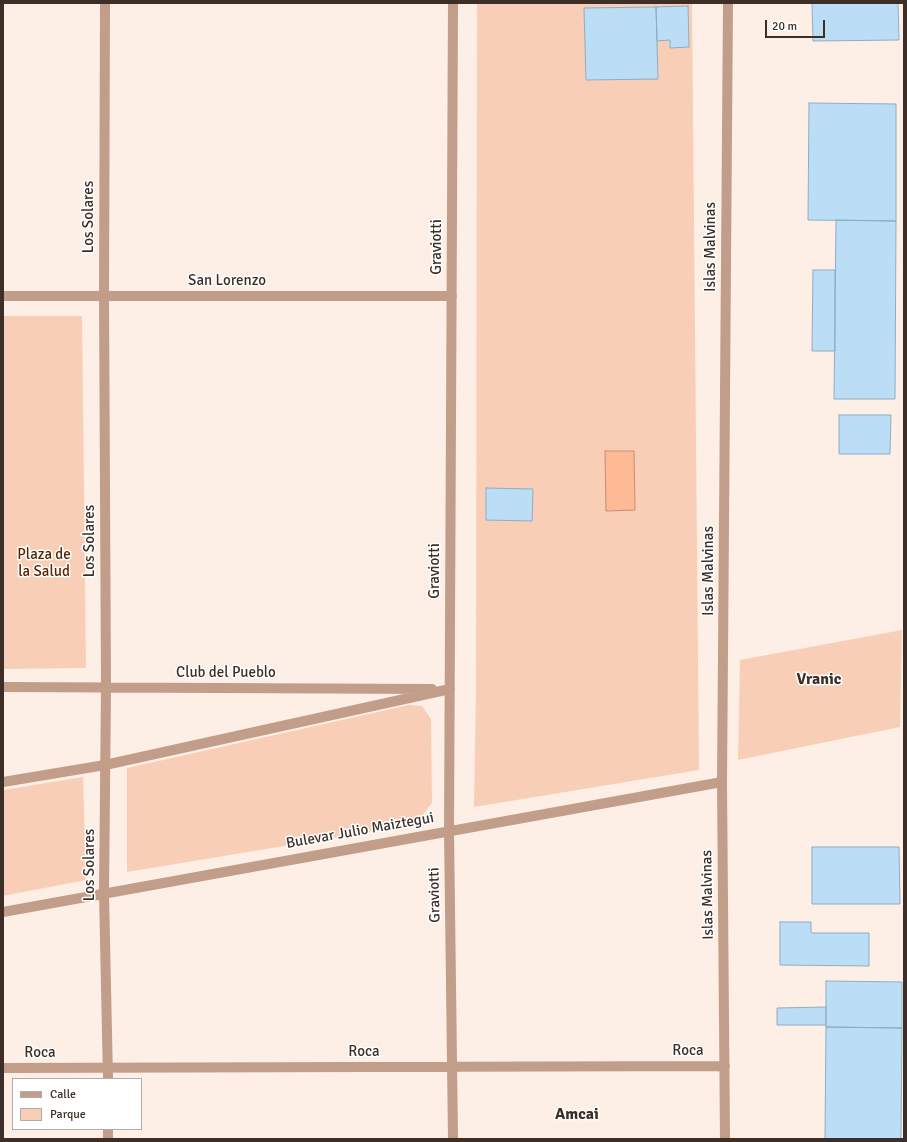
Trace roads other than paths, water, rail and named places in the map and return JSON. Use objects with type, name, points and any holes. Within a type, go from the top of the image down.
[{"type":"street","name":"Los Solares","points":[[105,3],[104,297],[106,687],[104,894],[108,1078]]},
{"type":"street","name":"Graviotti","points":[[453,3],[449,830],[453,1139]]},
{"type":"street","name":"Islas Malvinas","points":[[725,1139],[722,782],[728,3]]},
{"type":"street","name":"San Lorenzo","points":[[3,296],[452,296]]},
{"type":"street","name":"Club del Pueblo","points":[[3,687],[450,689]]},
{"type":"street","points":[[3,782],[105,765],[450,689]]},
{"type":"street","name":"Bulevar Julio Maiztegui","points":[[3,912],[449,830],[722,782]]},
{"type":"street","name":"Roca","points":[[3,1068],[725,1066]]},
{"type":"district","name":"Vranic","points":[[819,680]]},
{"type":"district","name":"Amcai","points":[[577,1115]]},
{"type":"park label","name":"Plaza de la Salud","points":[[44,564]]}]
